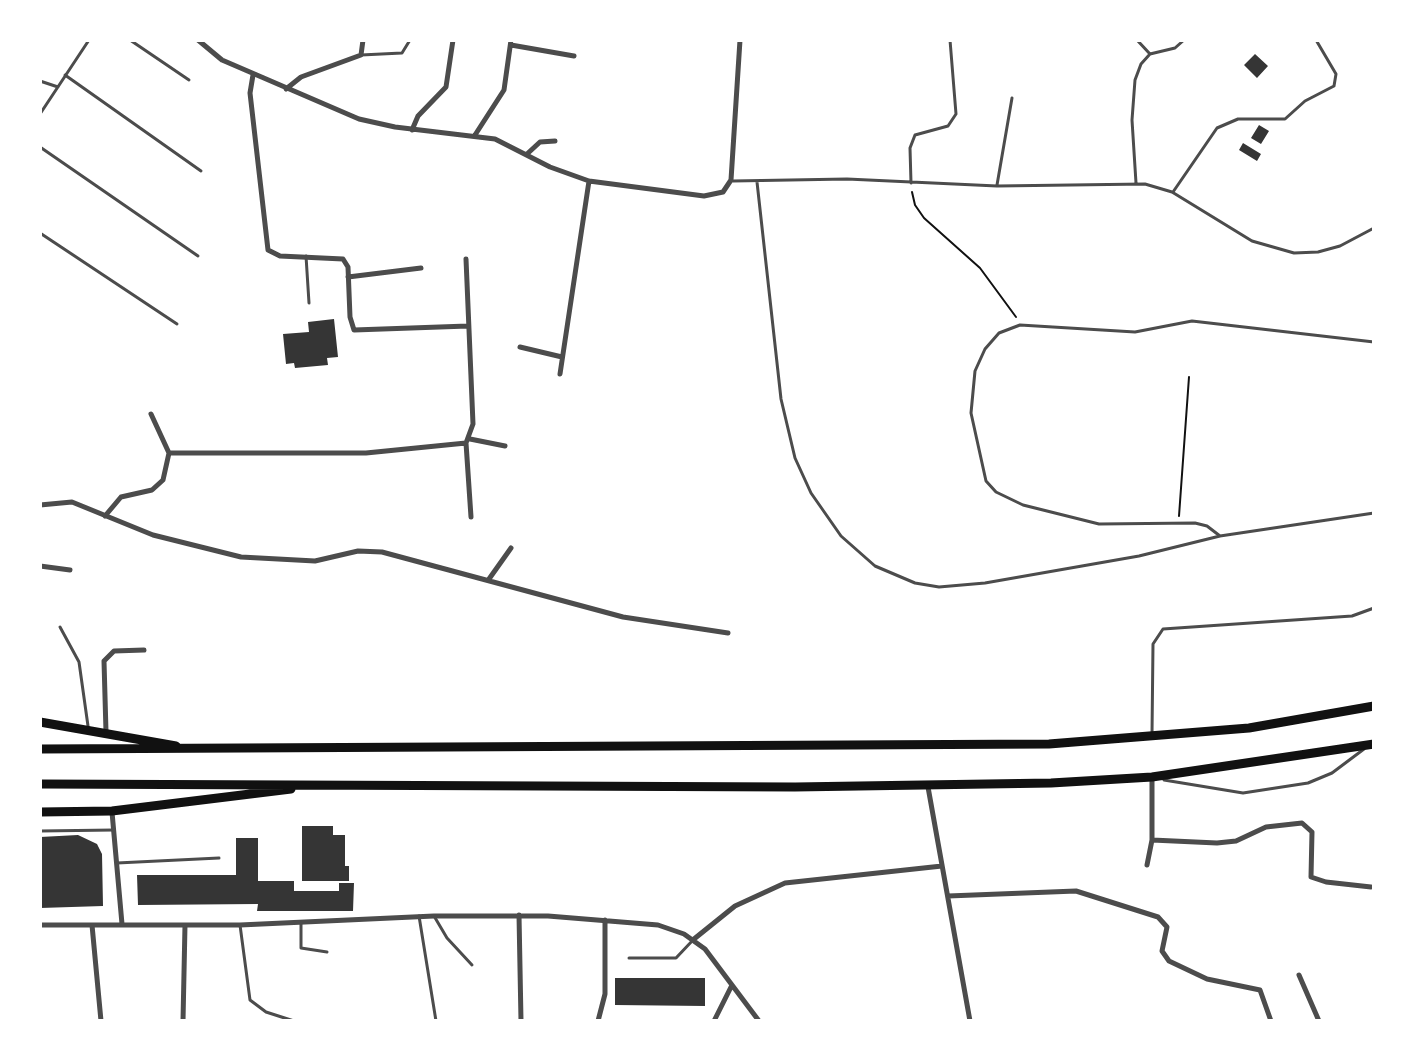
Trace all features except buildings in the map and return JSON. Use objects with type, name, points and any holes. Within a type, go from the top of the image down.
[{"type":"highway","points":[[40,749],[928,747],[1152,738],[1249,728],[1374,706]]},
{"type":"highway","points":[[40,722],[203,751]]},
{"type":"highway","points":[[40,784],[928,787],[1152,777],[1372,745]]},
{"type":"highway","points":[[40,812],[112,811],[331,784]]},
{"type":"street","points":[[198,40],[222,60],[285,90],[359,119],[412,130],[495,139],[589,181],[704,196],[723,192],[731,180],[740,40]]},
{"type":"street","points":[[285,90],[301,77],[361,55],[363,40]]},
{"type":"street","points":[[412,130],[418,116],[432,106],[446,87],[453,40]]},
{"type":"street","points":[[475,135],[504,90],[511,42],[574,56]]},
{"type":"street","points":[[253,75],[250,93],[268,250],[280,256],[343,259],[354,330],[468,326]]},
{"type":"street","points":[[527,154],[540,142],[555,141]]},
{"type":"street","points":[[560,374],[589,181]]},
{"type":"street","points":[[466,259],[473,424],[468,441],[471,517]]},
{"type":"street","points":[[348,277],[421,268]]},
{"type":"street","points":[[520,347],[562,357]]},
{"type":"street","points":[[105,516],[121,497],[160,486],[169,453],[151,414]]},
{"type":"street","points":[[169,453],[366,453],[468,441],[505,446]]},
{"type":"street","points":[[40,505],[72,502],[153,535],[241,557],[315,561],[368,550],[489,579],[623,617],[728,633]]},
{"type":"street","points":[[489,579],[511,548]]},
{"type":"street","points":[[40,566],[70,570]]},
{"type":"street","points":[[106,733],[104,661],[114,651],[144,650]]},
{"type":"street","points":[[1147,865],[1152,840],[1152,777]]},
{"type":"street","points":[[928,787],[973,1021]]},
{"type":"street","points":[[112,811],[122,924]]},
{"type":"street","points":[[1152,840],[1236,841],[1266,827],[1302,823],[1312,832],[1311,877],[1326,882],[1371,887]]},
{"type":"street","points":[[694,939],[735,906],[785,883],[942,866]]},
{"type":"street","points":[[948,896],[1076,891],[1158,917],[1167,927],[1162,951],[1169,961],[1207,979],[1260,990],[1271,1021]]},
{"type":"street","points":[[519,915],[521,1021]]},
{"type":"street","points":[[40,925],[240,925],[419,916],[519,915],[658,925],[694,939],[759,1021]]},
{"type":"street","points":[[598,1021],[605,994],[605,920]]},
{"type":"street","points":[[92,925],[101,1021]]},
{"type":"street","points":[[183,1021],[185,925]]},
{"type":"street","points":[[1299,975],[1319,1021]]},
{"type":"street","points":[[714,1021],[732,985]]},
{"type":"lane","points":[[40,114],[89,40]]},
{"type":"lane","points":[[130,40],[189,80]]},
{"type":"lane","points":[[361,55],[402,53],[410,40]]},
{"type":"lane","points":[[911,183],[910,148],[915,135],[948,126],[956,114],[950,40]]},
{"type":"lane","points":[[1137,40],[1150,54]]},
{"type":"lane","points":[[1136,184],[1132,120],[1135,80],[1141,64],[1150,54],[1175,48],[1184,40]]},
{"type":"lane","points":[[1172,192],[1217,128],[1238,119],[1285,119],[1305,101],[1334,86],[1336,74],[1316,40]]},
{"type":"lane","points":[[65,75],[201,171]]},
{"type":"lane","points":[[40,81],[58,87]]},
{"type":"lane","points":[[997,186],[1012,98]]},
{"type":"lane","points":[[40,147],[198,256]]},
{"type":"lane","points":[[731,180],[847,179],[997,186],[1136,184],[1172,192],[1252,241],[1280,251],[1318,252],[1350,242],[1374,228]]},
{"type":"lane","points":[[757,182],[781,399],[795,458],[811,493],[859,554],[897,576],[939,587],[985,583],[1139,556],[1220,536],[1374,513]]},
{"type":"lane","points":[[40,233],[177,324]]},
{"type":"lane","points":[[306,256],[309,303]]},
{"type":"lane","points":[[1220,536],[1207,526],[1178,522],[1099,524],[1023,505],[990,487],[976,440],[971,389],[985,349],[999,333],[1020,325],[1135,332],[1192,321],[1374,342]]},
{"type":"lane","points":[[1152,738],[1153,644],[1163,629],[1352,616],[1374,608]]},
{"type":"lane","points":[[60,627],[81,668],[88,730]]},
{"type":"lane","points":[[1152,777],[1243,793],[1308,783],[1332,773],[1372,745]]},
{"type":"lane","points":[[40,831],[114,830]]},
{"type":"lane","points":[[117,863],[219,858]]},
{"type":"lane","points":[[419,916],[436,1021]]},
{"type":"lane","points":[[434,916],[447,938],[472,965]]},
{"type":"lane","points":[[301,923],[301,948],[327,952]]},
{"type":"lane","points":[[240,925],[250,1000],[266,1012],[294,1021]]},
{"type":"lane","points":[[629,958],[676,958],[694,939]]},
{"type":"lane","points":[[973,1021],[994,1021]]},
{"type":"path","points":[[911,183],[915,205],[924,218],[980,268],[1010,304],[1020,325]]},
{"type":"path","points":[[1178,522],[1189,377]]}]
